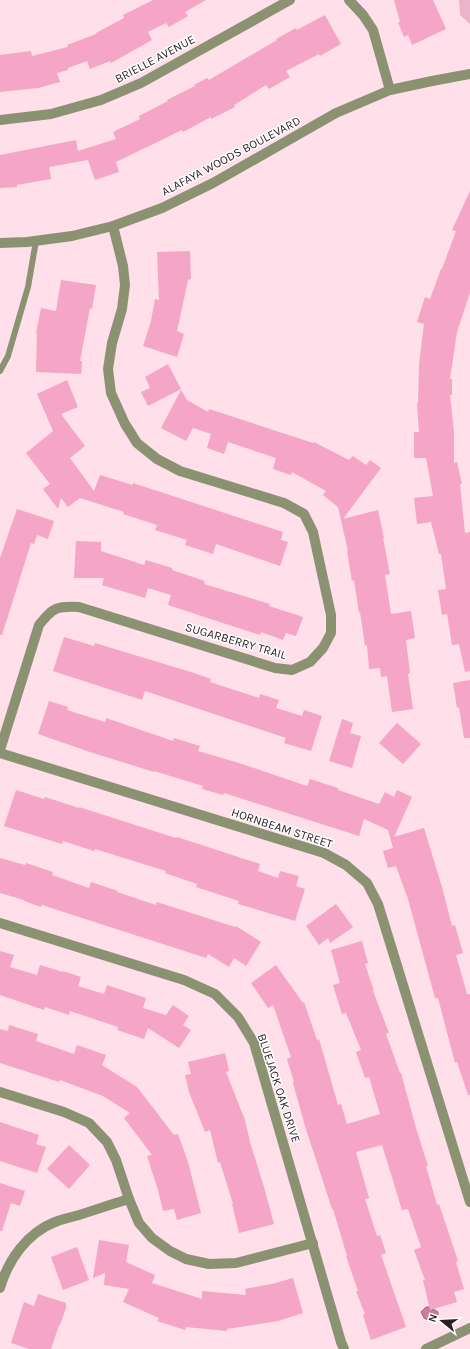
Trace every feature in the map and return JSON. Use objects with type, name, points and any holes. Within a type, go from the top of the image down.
[{"type":"street","name":"BRIELLE AVENUE","points":[[0,120],[51,114],[101,100],[141,83],[290,0]]},
{"type":"street","points":[[349,0],[363,15],[373,30],[390,90]]},
{"type":"street","name":"ALAFAYA WOODS BOULEVARD","points":[[0,242],[36,241],[72,236],[113,226],[168,205],[213,183],[336,113],[390,90],[470,74]]},
{"type":"street","name":"SUGARBERRY TRAIL","points":[[0,750],[39,625],[48,613],[61,607],[79,607],[275,668],[292,670],[310,662],[323,648],[331,633],[331,615],[313,532],[304,514],[284,503],[180,471],[157,459],[137,443],[125,424],[111,393],[108,369],[112,343],[122,309],[125,285],[123,266],[113,226]]},
{"type":"street","name":"HORNBEAM STREET","points":[[0,753],[324,853],[346,865],[367,883],[378,904],[470,1202]]},
{"type":"street","name":"BLUEJACK OAK DRIVE","points":[[0,923],[184,980],[214,994],[238,1017],[254,1043],[344,1349]]},
{"type":"street","points":[[0,1092],[64,1112],[89,1124],[107,1142],[116,1160],[128,1200],[139,1223],[152,1238],[170,1251],[186,1259],[209,1264],[236,1263],[313,1243]]},
{"type":"street","points":[[0,1288],[3,1276],[12,1259],[24,1244],[39,1231],[55,1222],[128,1200]]},
{"type":"street","points":[[426,1349],[470,1328]]},
{"type":"lane","points":[[0,371],[8,356],[25,299],[36,241]]},
{"type":"shaded area","points":[[459,0],[470,0],[470,24],[460,15]]},
{"type":"shaded area","points":[[426,1307],[430,1307],[438,1312],[438,1316],[430,1321],[424,1318],[421,1312]]},
{"type":"building","points":[[153,0],[206,0],[185,12],[188,16],[169,27],[166,23],[148,32],[152,40],[111,63],[110,61],[90,69],[87,61],[68,68],[68,70],[57,73],[60,82],[38,88],[0,92],[0,55],[31,51],[32,56],[68,47],[67,45],[96,34],[124,18],[123,15]]},
{"type":"building","points":[[394,0],[433,0],[446,29],[412,45],[408,35],[404,37],[398,22],[400,22]]},
{"type":"building","points":[[325,15],[341,44],[320,56],[319,54],[286,71],[290,77],[269,89],[266,85],[234,105],[235,107],[211,119],[211,117],[183,132],[182,130],[116,162],[119,172],[95,180],[88,160],[49,167],[51,179],[17,185],[17,187],[0,188],[0,155],[76,140],[78,151],[116,139],[113,132],[140,119],[139,116],[207,78],[209,80],[296,28],[297,30]]},
{"type":"building","points":[[470,191],[470,293],[457,332],[450,379],[452,379],[452,395],[450,395],[454,432],[454,463],[457,462],[462,484],[460,484],[465,533],[470,532],[470,671],[465,672],[459,644],[452,645],[447,614],[442,615],[438,590],[446,589],[441,554],[439,554],[431,522],[417,524],[414,498],[433,496],[426,458],[414,458],[414,432],[419,432],[417,403],[419,364],[424,324],[417,322],[425,297],[430,299],[456,231],[452,230]]},
{"type":"building","points":[[190,251],[191,279],[188,280],[177,331],[184,334],[177,357],[143,346],[151,321],[155,299],[159,300],[157,252]]},
{"type":"building","points":[[61,280],[96,285],[80,361],[82,361],[81,374],[36,372],[36,333],[41,308],[56,311]]},
{"type":"building","points":[[168,364],[181,389],[148,406],[141,392],[150,388],[145,377]]},
{"type":"building","points":[[67,380],[78,407],[61,414],[85,446],[70,458],[94,491],[100,475],[133,485],[133,483],[283,532],[281,540],[288,542],[280,566],[216,544],[213,554],[185,545],[187,540],[155,530],[157,525],[123,514],[124,512],[80,498],[68,507],[61,498],[58,509],[43,489],[50,484],[26,453],[53,431],[37,394]]},
{"type":"building","points":[[181,390],[187,400],[208,412],[209,409],[313,443],[314,442],[349,460],[353,456],[366,465],[370,460],[381,468],[343,519],[378,510],[390,574],[385,575],[391,614],[411,611],[415,638],[406,640],[410,673],[408,674],[413,709],[392,712],[387,676],[381,677],[380,668],[369,669],[367,645],[365,646],[354,580],[352,581],[348,551],[338,507],[323,495],[326,491],[292,472],[291,475],[273,469],[276,458],[228,442],[224,454],[207,448],[211,434],[193,428],[186,441],[161,428]]},
{"type":"building","points":[[17,509],[54,521],[48,539],[37,535],[34,544],[31,543],[2,635],[0,635],[0,558]]},
{"type":"building","points":[[76,541],[101,542],[101,551],[144,565],[146,560],[172,568],[172,570],[205,581],[204,584],[270,604],[269,606],[303,617],[296,636],[286,633],[283,640],[261,632],[260,635],[232,626],[168,605],[171,595],[148,588],[145,598],[102,585],[104,578],[74,578]]},
{"type":"building","points":[[64,637],[94,646],[95,643],[194,673],[211,679],[210,682],[259,698],[260,694],[279,700],[276,708],[302,716],[304,710],[322,716],[311,751],[284,743],[286,738],[145,691],[142,700],[53,671]]},
{"type":"building","points":[[470,680],[470,738],[464,738],[453,683]]},
{"type":"building","points":[[49,701],[68,707],[67,710],[105,722],[106,718],[173,741],[174,738],[200,746],[198,751],[307,786],[310,779],[379,804],[385,792],[394,797],[397,790],[412,797],[394,837],[424,828],[452,926],[455,925],[463,953],[456,955],[467,994],[470,994],[470,1095],[468,1095],[457,1062],[455,1063],[438,998],[435,998],[408,899],[396,866],[388,868],[383,851],[393,848],[388,830],[364,819],[359,836],[224,793],[223,795],[202,789],[203,786],[90,752],[38,734]]},
{"type":"building","points":[[342,719],[353,723],[350,733],[361,736],[352,768],[329,761]]},
{"type":"building","points":[[397,723],[421,744],[403,764],[379,743]]},
{"type":"building","points":[[16,790],[44,799],[45,797],[79,807],[260,864],[258,871],[278,878],[280,871],[299,876],[296,886],[305,889],[295,921],[238,904],[239,901],[196,887],[197,884],[165,873],[166,871],[95,849],[94,851],[63,841],[62,844],[4,826]]},
{"type":"building","points":[[0,858],[25,865],[26,863],[53,872],[52,875],[89,888],[91,882],[156,905],[157,902],[235,927],[236,926],[261,942],[246,966],[234,958],[229,967],[208,954],[206,958],[42,905],[41,907],[0,893]]},
{"type":"building","points":[[336,904],[353,927],[330,943],[328,938],[319,945],[306,926]]},
{"type":"building","points":[[362,941],[368,963],[365,964],[373,991],[389,1033],[386,1034],[401,1073],[428,1166],[426,1166],[437,1205],[439,1204],[458,1261],[456,1262],[464,1289],[454,1292],[457,1302],[430,1310],[423,1280],[425,1280],[414,1250],[421,1247],[408,1209],[402,1210],[382,1145],[356,1152],[369,1198],[365,1199],[377,1236],[380,1235],[386,1253],[381,1255],[406,1327],[371,1340],[363,1315],[365,1314],[356,1291],[358,1291],[346,1256],[333,1209],[305,1126],[287,1059],[291,1057],[273,1005],[268,1008],[251,983],[276,965],[303,1003],[304,1002],[317,1040],[319,1039],[338,1105],[341,1104],[347,1124],[380,1114],[369,1077],[365,1078],[356,1052],[361,1050],[346,1013],[342,1014],[333,985],[340,983],[331,950]]},
{"type":"building","points":[[0,951],[14,955],[10,967],[37,975],[40,965],[63,971],[81,977],[78,986],[104,994],[107,985],[146,998],[143,1008],[166,1015],[173,1005],[189,1016],[183,1025],[191,1030],[179,1048],[148,1028],[144,1039],[117,1030],[118,1027],[70,1011],[69,1015],[45,1007],[44,1010],[0,995]]},
{"type":"building","points":[[9,1025],[38,1034],[36,1041],[74,1054],[77,1045],[106,1055],[102,1065],[137,1087],[174,1135],[178,1134],[188,1162],[201,1213],[177,1220],[174,1209],[163,1211],[147,1156],[152,1155],[124,1118],[130,1113],[103,1096],[60,1080],[59,1082],[0,1063],[0,1029],[8,1031]]},
{"type":"building","points":[[225,1053],[229,1071],[226,1072],[245,1120],[274,1224],[239,1233],[233,1204],[220,1162],[218,1163],[210,1130],[205,1132],[189,1092],[185,1075],[191,1074],[188,1062]]},
{"type":"building","points":[[0,1122],[39,1135],[36,1144],[46,1147],[37,1173],[0,1161]]},
{"type":"building","points":[[69,1145],[90,1165],[69,1189],[47,1169]]},
{"type":"building","points":[[0,1183],[25,1191],[20,1206],[11,1203],[2,1231],[0,1231]]},
{"type":"building","points":[[99,1240],[129,1245],[126,1262],[155,1275],[152,1283],[202,1299],[202,1291],[246,1295],[245,1289],[293,1278],[303,1313],[278,1321],[227,1329],[227,1331],[186,1327],[185,1330],[157,1321],[159,1318],[123,1302],[129,1289],[104,1285],[105,1273],[93,1278]]},
{"type":"building","points":[[77,1247],[89,1280],[63,1290],[51,1257]]},
{"type":"building","points":[[38,1294],[66,1303],[66,1308],[51,1349],[29,1349],[11,1343],[24,1302],[34,1306]]}]
